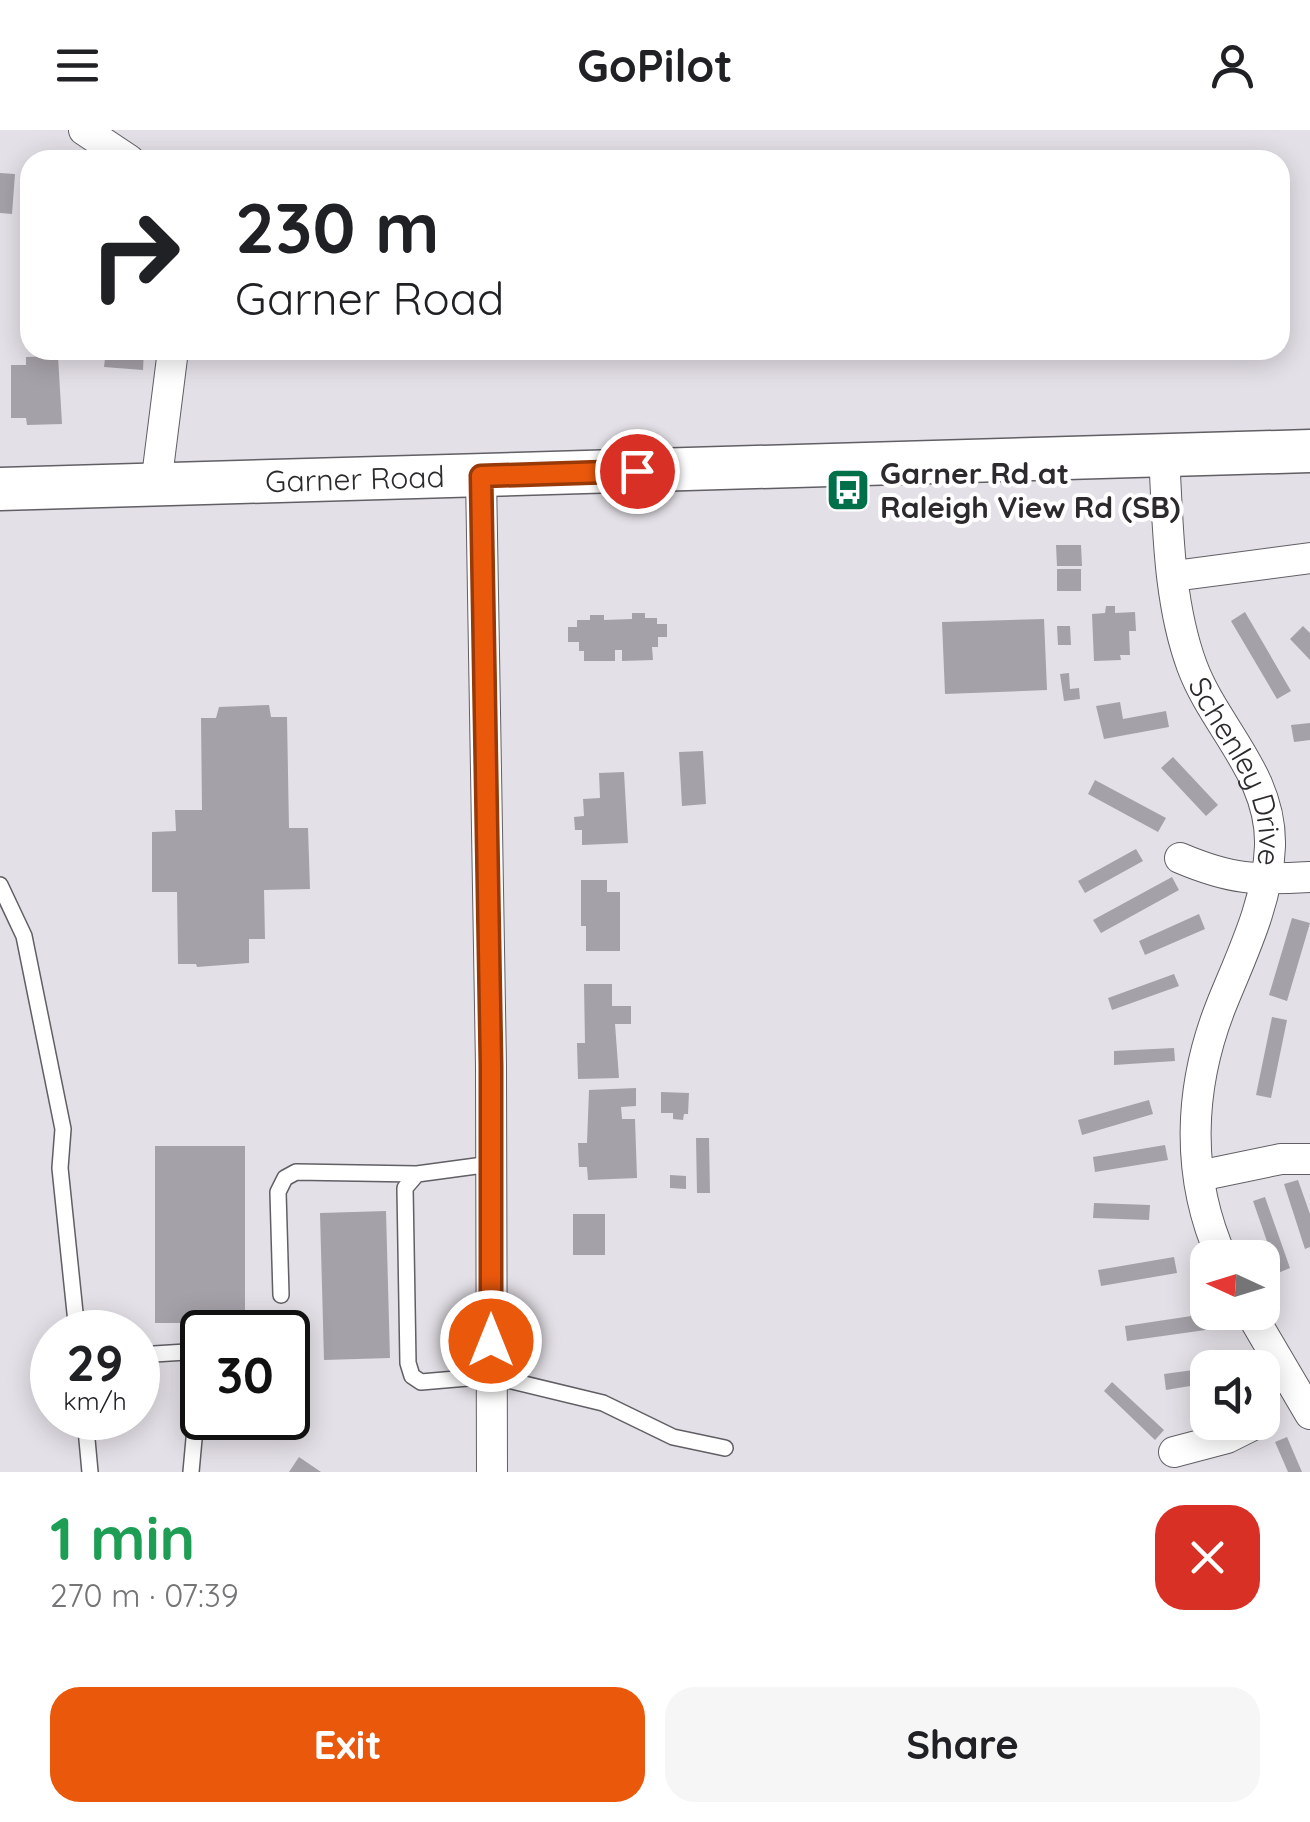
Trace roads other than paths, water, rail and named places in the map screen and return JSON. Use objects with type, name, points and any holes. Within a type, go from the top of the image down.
[{"type":"main road","name":"Garner Road","points":[[0,489],[1310,451]]},
{"type":"street","points":[[84,130],[114,150]]},
{"type":"street","points":[[156,485],[172,360]]},
{"type":"street","name":"Schenley Drive","points":[[1164,455],[1174,576],[1192,667],[1248,760],[1264,805],[1270,843],[1256,918],[1204,1060],[1196,1096],[1194,1134],[1207,1216],[1216,1240]]},
{"type":"street","points":[[481,476],[492,1472]]},
{"type":"street","points":[[1174,576],[1310,558]]},
{"type":"street","points":[[1180,858],[1222,876],[1266,880],[1310,877]]},
{"type":"street","points":[[1200,1176],[1282,1159],[1310,1159]]},
{"type":"street","points":[[1261,1330],[1308,1404],[1280,1415]]},
{"type":"street","points":[[1174,1452],[1219,1440]]},
{"type":"lane","points":[[0,885],[24,936],[63,1129],[60,1168],[74,1310]]},
{"type":"lane","points":[[281,1296],[278,1192],[285,1178],[296,1172],[417,1174],[490,1164]]},
{"type":"lane","points":[[417,1174],[405,1188],[408,1363],[412,1376],[421,1382],[492,1376],[603,1404],[673,1437],[725,1448]]},
{"type":"lane","points":[[160,1353],[202,1352],[191,1472]]},
{"type":"lane","points":[[87,1440],[90,1472]]},
{"type":"place","name":"Garner Rd at Raleigh View Rd (SB)","points":[[848,490]]}]
